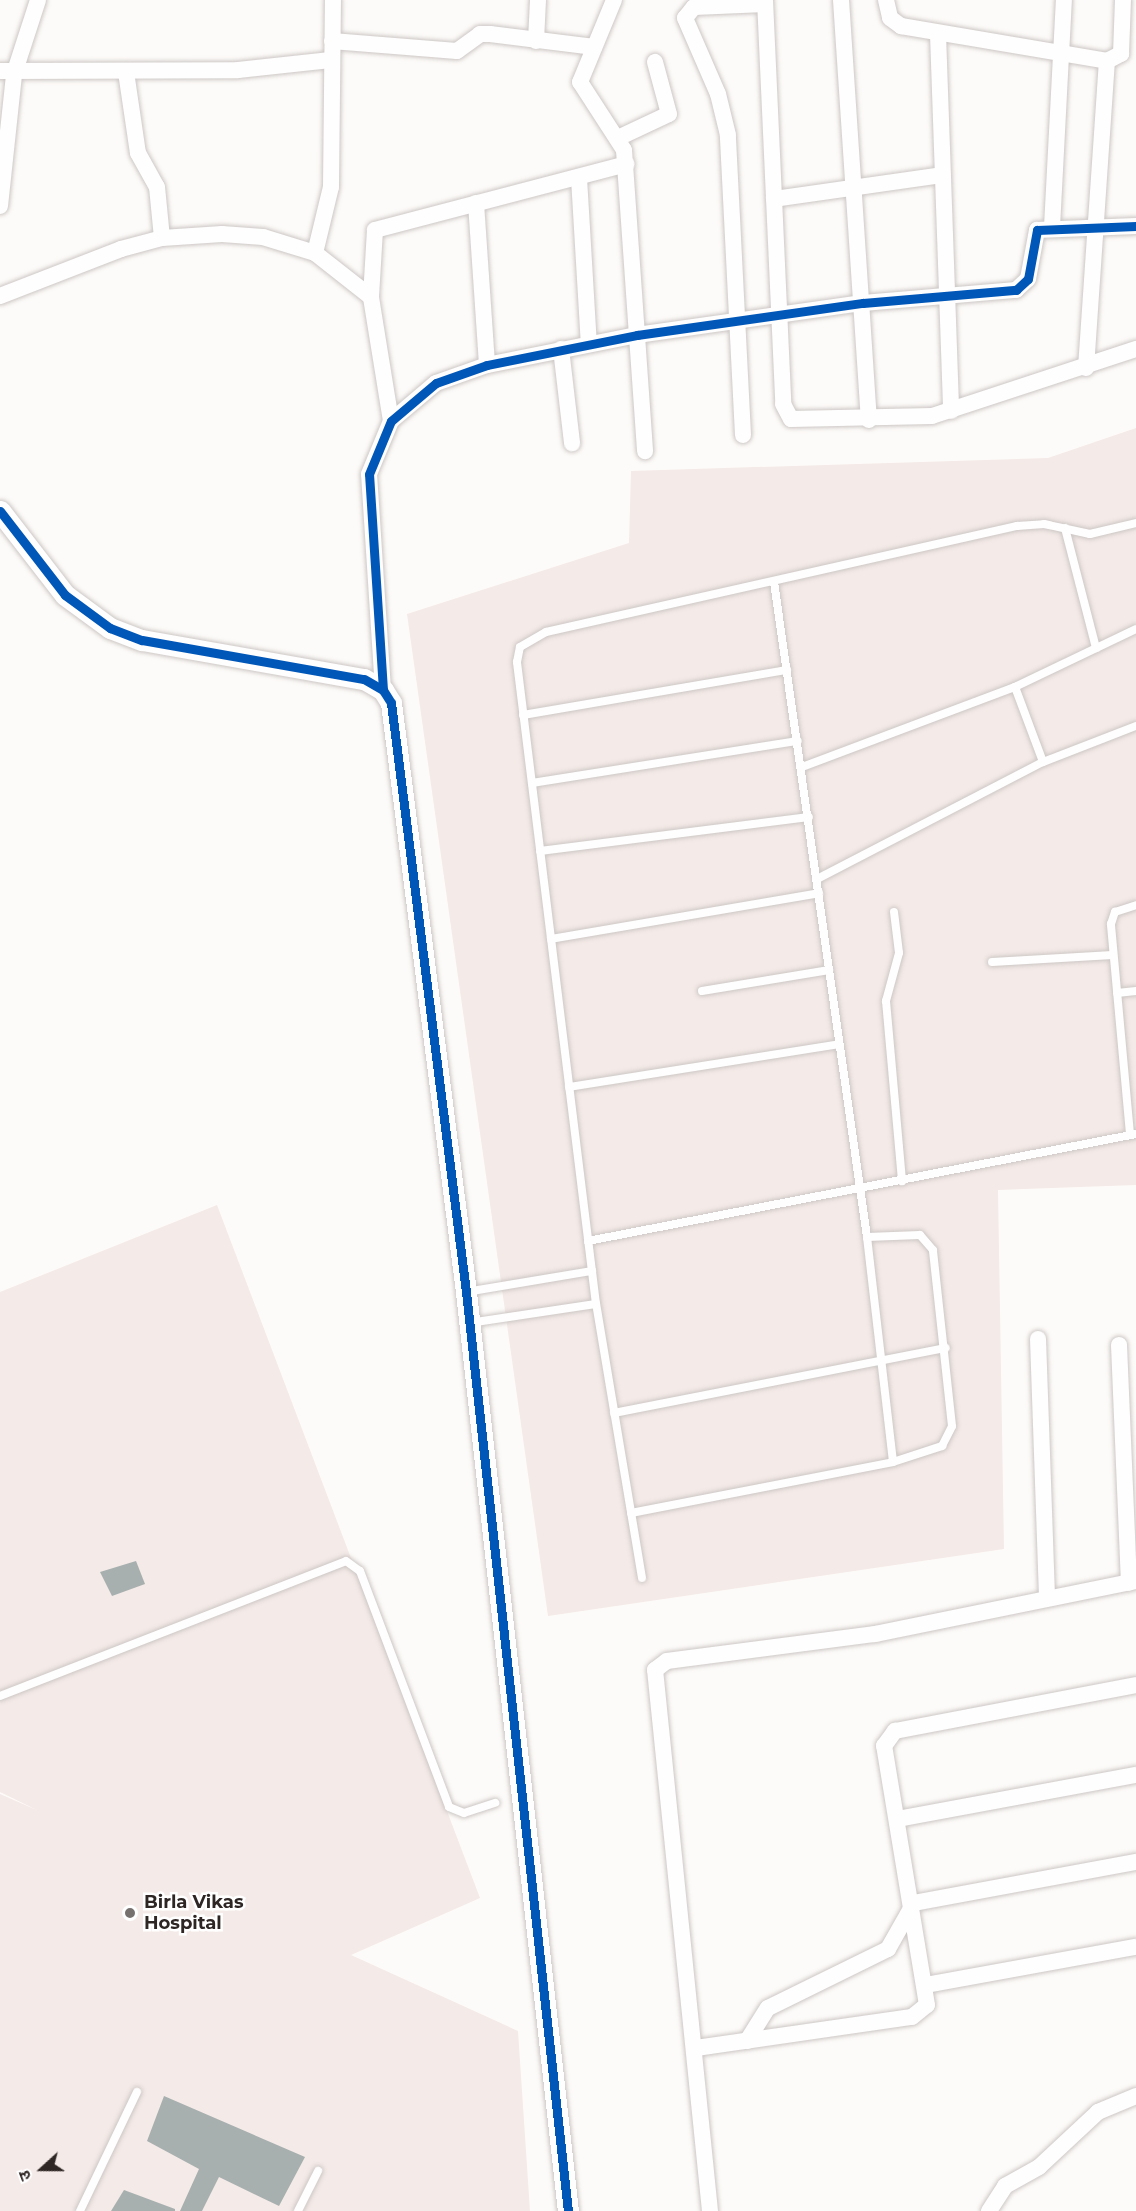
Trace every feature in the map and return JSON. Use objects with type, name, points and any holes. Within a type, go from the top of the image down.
[{"type":"street","points":[[0,206],[7,72],[38,0]]},
{"type":"street","points":[[315,253],[331,187],[330,60],[333,0]]},
{"type":"street","points":[[536,40],[538,0]]},
{"type":"street","points":[[614,0],[579,82],[620,137],[626,165],[645,451]]},
{"type":"street","points":[[841,0],[856,187],[869,420]]},
{"type":"street","points":[[886,0],[896,22],[938,34],[1059,56],[1107,60],[1121,54],[1123,0]]},
{"type":"street","points":[[1052,227],[1059,56],[1064,0]]},
{"type":"street","points":[[743,435],[725,111],[685,18],[694,7],[765,2],[778,315],[786,413],[802,421],[869,420],[951,411],[1086,368],[1136,349]]},
{"type":"street","points":[[332,41],[457,51],[480,34],[594,47]]},
{"type":"street","points":[[938,34],[945,296],[951,411]]},
{"type":"street","points":[[7,72],[238,70],[330,60]]},
{"type":"street","points":[[1086,368],[1107,60]]},
{"type":"street","points":[[620,137],[669,114],[655,62]]},
{"type":"street","points":[[126,72],[138,153],[157,187],[162,238]]},
{"type":"street","points":[[391,421],[371,297],[375,230],[626,165]]},
{"type":"street","points":[[774,199],[942,175]]},
{"type":"street","points":[[579,178],[589,344]]},
{"type":"street","points":[[476,203],[487,365]]},
{"type":"street","points":[[382,690],[369,474],[391,421],[436,383],[487,365],[637,334],[863,303],[1022,287],[1032,238],[1036,230],[1052,227],[1136,226]]},
{"type":"street","points":[[0,296],[162,238],[263,237],[315,253],[371,297]]},
{"type":"street","points":[[561,350],[572,443]]},
{"type":"street","points":[[0,511],[65,595],[110,628],[142,640],[364,679],[382,690],[391,703],[466,1292],[568,2211]]},
{"type":"street","points":[[1038,1339],[1047,1596]]},
{"type":"street","points":[[710,2211],[696,2048],[655,1670],[667,1661],[875,1634],[1047,1596],[1133,1582],[1119,1345]]},
{"type":"street","points":[[696,2048],[912,2017],[927,2005],[914,1903],[884,1746],[895,1731],[1136,1685]]},
{"type":"street","points":[[898,1819],[1136,1775]]},
{"type":"street","points":[[914,1903],[1136,1862]]},
{"type":"street","points":[[747,2041],[768,2008],[888,1949],[914,1903]]},
{"type":"street","points":[[926,1985],[1136,1947]]},
{"type":"street","points":[[989,2211],[1005,2187],[1039,2167],[1098,2112],[1136,2096]]},
{"type":"lane","points":[[642,1578],[596,1305],[523,715],[517,662],[520,647],[530,638],[1017,526],[1108,533],[1136,523]]},
{"type":"lane","points":[[1065,528],[1096,648]]},
{"type":"lane","points":[[774,582],[809,817],[857,1189],[867,1237],[878,1358],[893,1462]]},
{"type":"lane","points":[[802,767],[1015,687],[1136,629]]},
{"type":"lane","points":[[523,715],[787,670]]},
{"type":"lane","points":[[1015,687],[1043,762]]},
{"type":"lane","points":[[817,879],[1043,762],[1136,726]]},
{"type":"lane","points":[[532,783],[798,741]]},
{"type":"lane","points":[[540,851],[809,817]]},
{"type":"lane","points":[[551,939],[819,892]]},
{"type":"lane","points":[[588,1241],[1133,1134],[1113,955],[1114,912],[1136,905]]},
{"type":"lane","points":[[894,912],[899,953],[886,1001],[902,1180]]},
{"type":"lane","points":[[992,962],[1113,955]]},
{"type":"lane","points":[[702,991],[829,970]]},
{"type":"lane","points":[[1117,993],[1136,991]]},
{"type":"lane","points":[[569,1087],[838,1044]]},
{"type":"lane","points":[[631,1513],[931,1453],[950,1437],[946,1348],[928,1240],[920,1235],[867,1237]]},
{"type":"lane","points":[[466,1292],[592,1271]]},
{"type":"lane","points":[[469,1323],[596,1305]]},
{"type":"lane","points":[[614,1413],[878,1358],[946,1348]]},
{"type":"lane","points":[[0,1696],[346,1561],[360,1571],[449,1807],[464,1813],[495,1803]]},
{"type":"lane","points":[[80,2211],[136,2092]]},
{"type":"lane","points":[[298,2211],[318,2171]]},
{"type":"shaded area","points":[[1136,428],[1136,1185],[998,1190],[1004,1549],[548,1616],[407,614],[629,543],[631,471],[1048,458]]},
{"type":"shaded area","points":[[217,1205],[480,1898],[351,1955],[518,2031],[530,2211],[0,2211],[0,1794],[39,1811],[0,1792],[0,1292]]},
{"type":"building","points":[[136,1561],[145,1584],[112,1596],[100,1572]]},
{"type":"building","points":[[164,2096],[305,2157],[279,2206],[219,2177],[202,2211],[180,2211],[199,2169],[147,2141]]},
{"type":"building","points":[[124,2190],[175,2209],[175,2211],[111,2211]]},
{"type":"cycle path","points":[[383,690],[369,474],[391,421],[436,383],[487,365],[637,335],[863,303],[1016,290],[1028,279],[1037,230],[1136,226]]},
{"type":"cycle path","points":[[0,511],[65,595],[110,628],[142,640],[364,679],[383,690],[391,703],[466,1292],[568,2211]]},
{"type":"place","name":"Birla Vikas Hospital","points":[[130,1913]]}]
